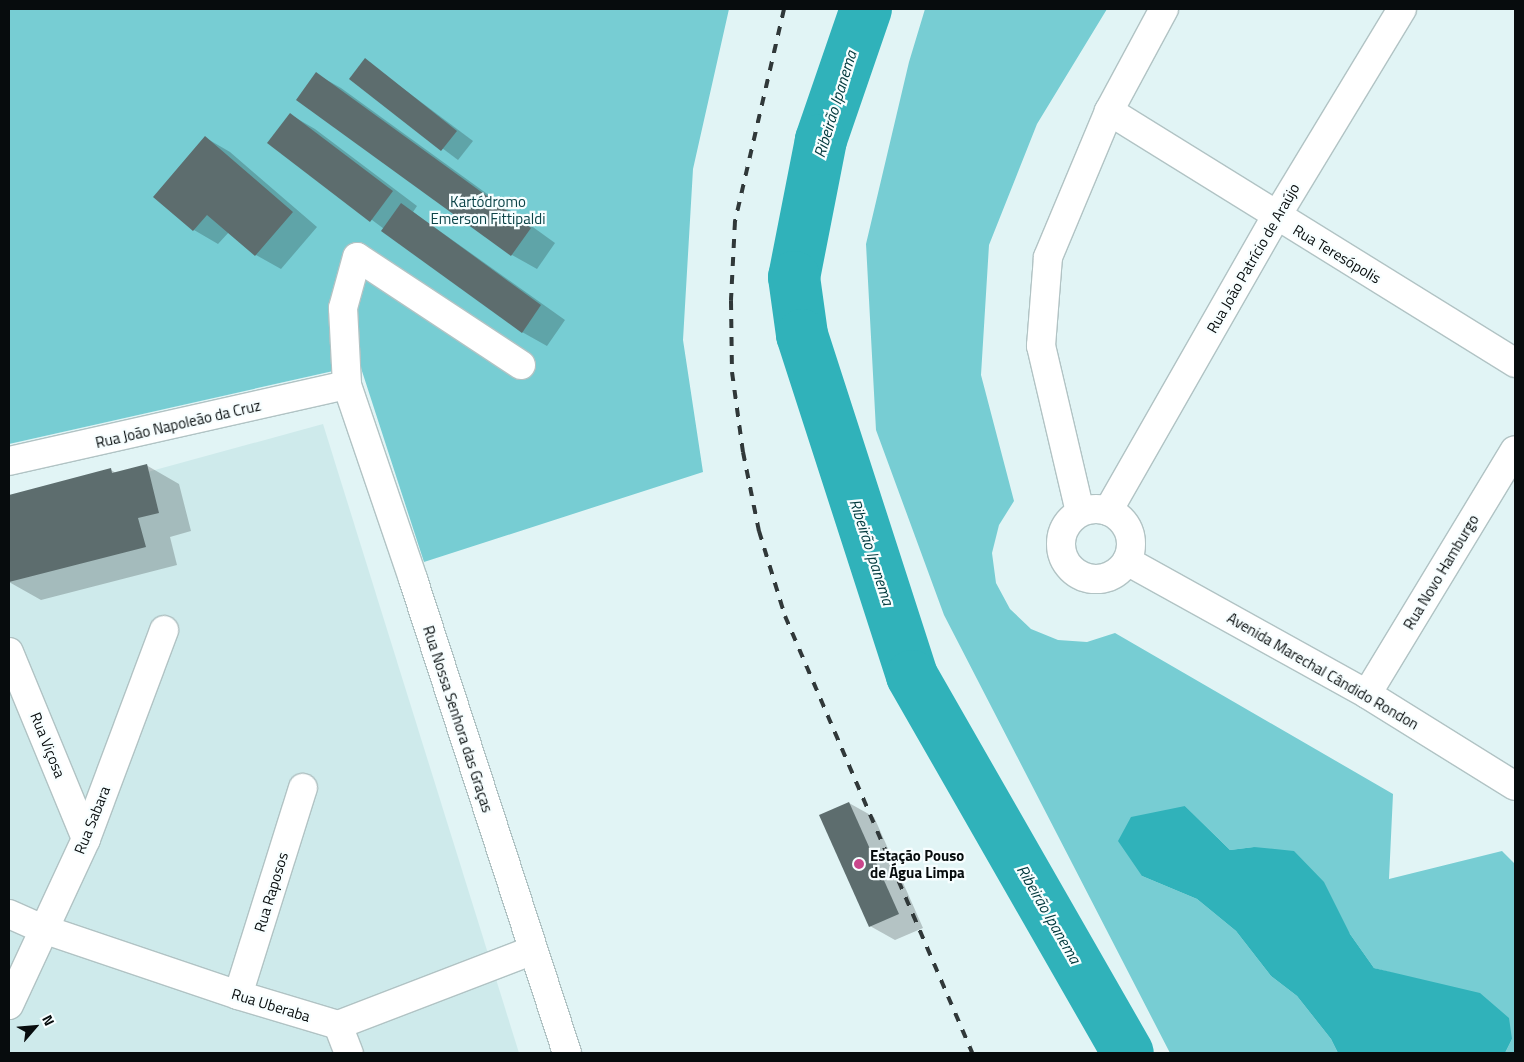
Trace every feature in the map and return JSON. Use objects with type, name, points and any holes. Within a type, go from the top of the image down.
[{"type":"street","points":[[1080,512],[1041,346],[1048,257],[1109,111],[1164,9]]},
{"type":"street","name":"Rua João Patrício de Araújo","points":[[1108,511],[1276,217],[1402,9]]},
{"type":"street","name":"Rua Teresópolis","points":[[1109,111],[1276,217],[1515,363]]},
{"type":"street","name":"Rua Nossa Senhora das Graças","points":[[521,365],[357,257],[342,308],[347,385],[414,579],[566,1053]]},
{"type":"street","name":"Rua João Napoleão da Cruz","points":[[9,462],[347,385]]},
{"type":"street","name":"Rua Novo Hamburgo","points":[[1367,694],[1515,450]]},
{"type":"street","points":[[1099,508],[1108,511],[1127,526],[1131,538],[1128,561],[1110,577],[1086,578],[1075,573],[1064,559],[1060,541],[1070,519],[1080,512],[1099,508]]},
{"type":"street","name":"Avenida Marechal Cândido Rondon","points":[[1128,561],[1367,694],[1515,786]]},
{"type":"street","name":"Rua Sabara","points":[[9,1005],[86,839],[164,630]]},
{"type":"street","name":"Rua Viçosa","points":[[9,652],[86,839]]},
{"type":"street","points":[[9,708],[37,718]]},
{"type":"street","name":"Rua Raposos","points":[[238,995],[303,788]]},
{"type":"street","name":"Rua Uberaba","points":[[9,914],[43,929],[238,995],[338,1025]]},
{"type":"street","points":[[349,1053],[338,1025],[533,950]]},
{"type":"shaded area","points":[[323,424],[519,1053],[9,1053],[9,510]]},
{"type":"shaded area","points":[[1185,806],[1230,850],[1254,847],[1294,851],[1324,882],[1350,934],[1374,968],[1480,993],[1509,1018],[1512,1039],[1505,1053],[1338,1053],[1331,1039],[1297,996],[1271,976],[1236,931],[1197,899],[1142,876],[1118,841],[1131,817]]},
{"type":"green space","name":"Kartódromo Emerson Fittipaldi","points":[[9,9],[729,9],[693,169],[683,340],[703,472],[424,562],[360,365],[9,444]]},
{"type":"green space","points":[[925,9],[1107,9],[1037,124],[989,245],[981,375],[1014,501],[999,525],[992,553],[996,583],[1010,609],[1031,629],[1058,640],[1087,642],[1115,633],[1393,794],[1389,879],[1502,851],[1515,864],[1515,1053],[1505,1053],[1512,1039],[1422,981],[1374,968],[1350,934],[1254,847],[1230,850],[1185,806],[1142,876],[1197,899],[1236,931],[1271,976],[1297,996],[1331,1039],[1338,1053],[1170,1053],[944,615],[876,430],[866,244],[909,62]]},
{"type":"building","points":[[365,58],[457,131],[441,151],[349,79]]},
{"type":"building","points":[[316,72],[531,228],[511,256],[296,100]]},
{"type":"building","points":[[290,113],[393,191],[370,222],[267,143]]},
{"type":"building","points":[[205,136],[293,212],[255,256],[207,215],[193,231],[153,197]]},
{"type":"building","points":[[401,203],[541,305],[522,333],[381,231]]},
{"type":"building","points":[[147,464],[159,513],[138,518],[146,547],[9,582],[9,495],[111,468],[112,473]]},
{"type":"building","name":"Estação Pouso de Água Limpa","points":[[849,802],[899,914],[869,927],[819,815]]},
{"type":"waterway","name":"Ribeirão Ipanema","points":[[866,9],[821,140],[794,277],[802,335],[912,676],[1128,1053]]},
{"type":"railway","points":[[784,9],[735,221],[731,301],[732,372],[743,452],[759,531],[785,616],[972,1053]]},
{"type":"place","name":"Estação Pouso de Água Limpa","points":[[859,864]]}]
